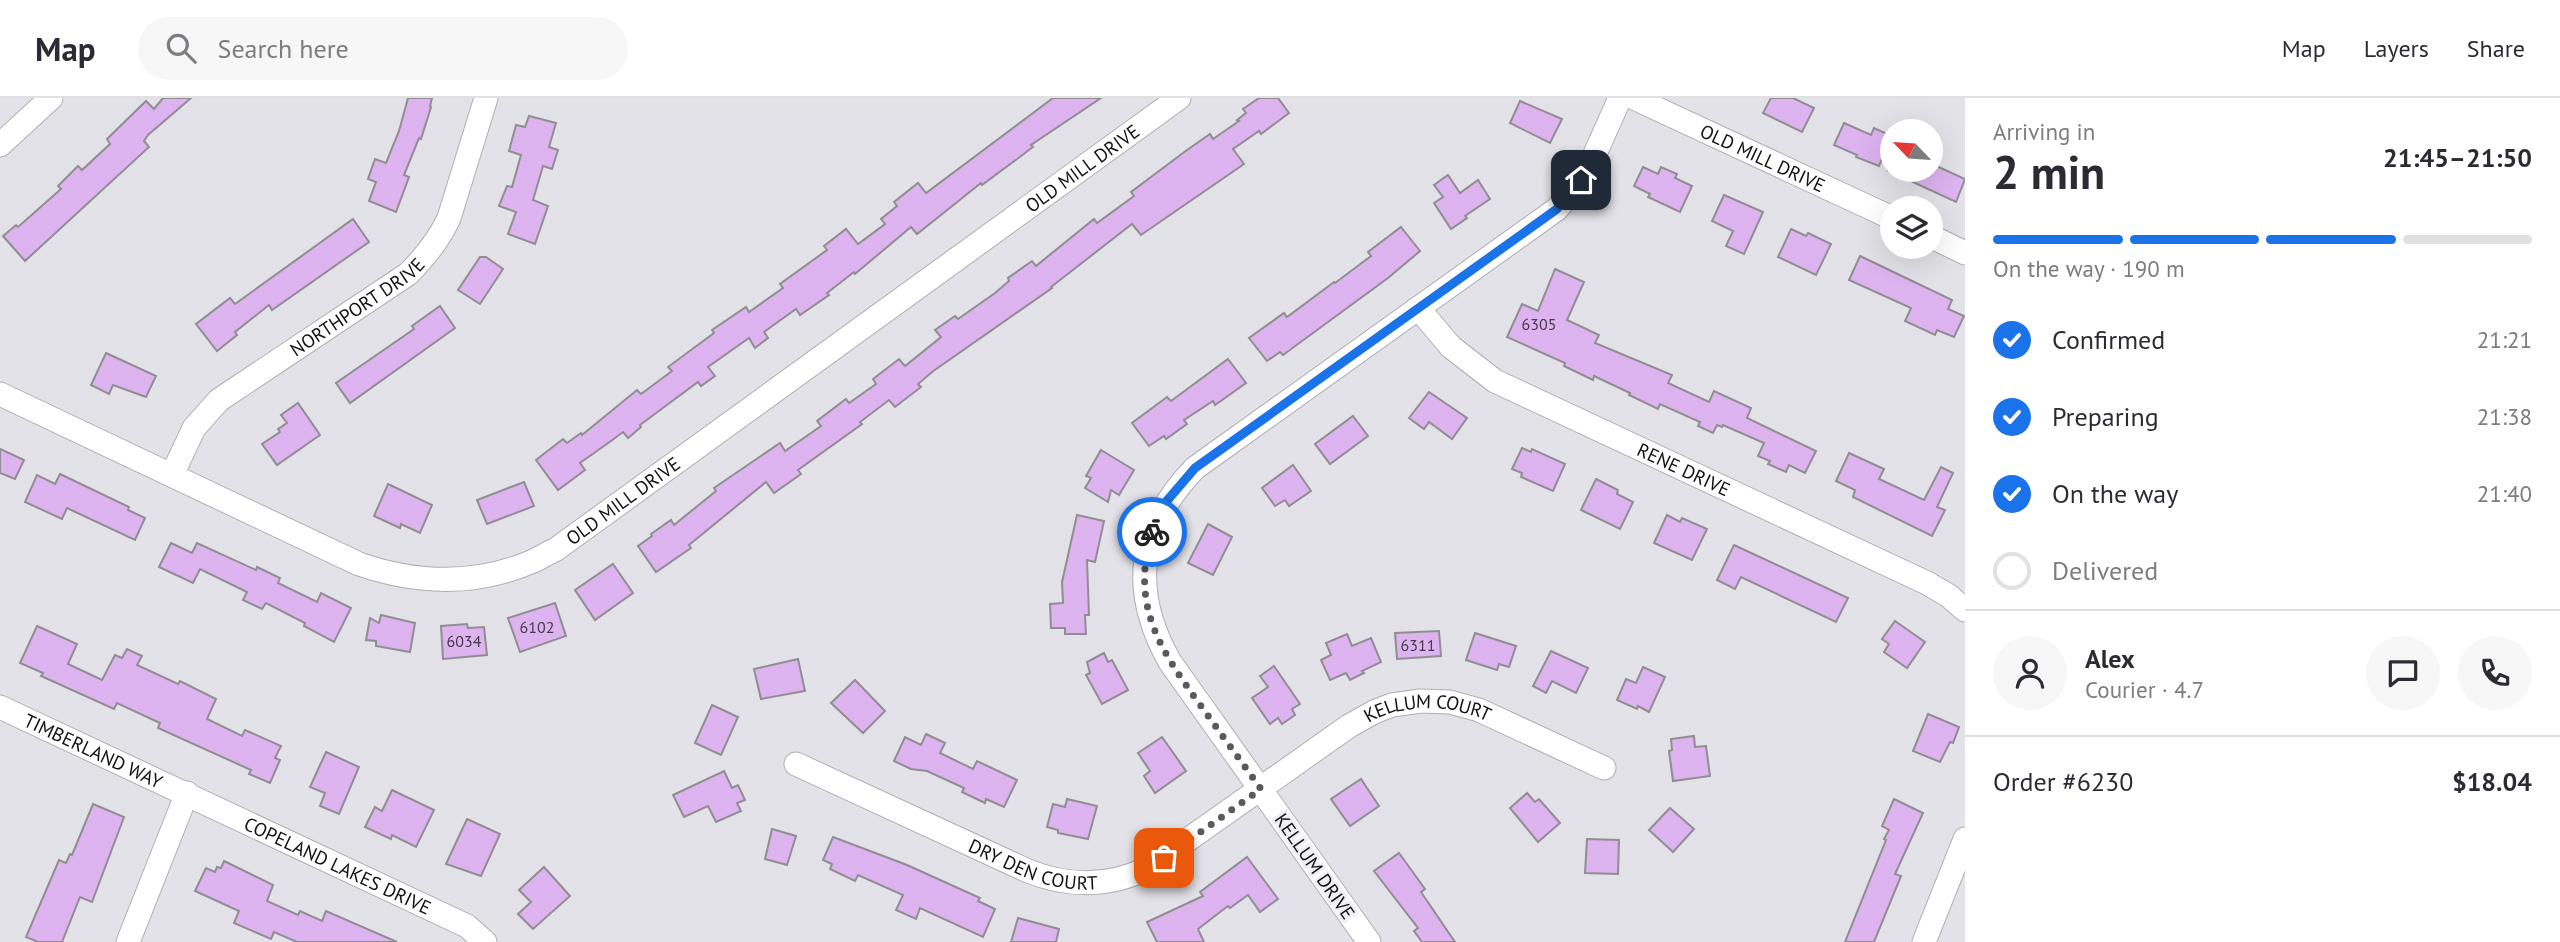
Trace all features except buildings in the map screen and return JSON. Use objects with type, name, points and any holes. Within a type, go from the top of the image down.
[{"type":"street","points":[[0,145],[51,98]]},
{"type":"street","name":"NORTHPORT DRIVE","points":[[172,475],[194,428],[219,400],[408,274],[427,255],[442,234],[449,218],[486,98]]},
{"type":"street","name":"OLD MILL DRIVE","points":[[0,394],[359,564],[385,573],[422,580],[450,581],[487,577],[539,559],[570,539],[1179,98]]},
{"type":"street","name":"KELLUM DRIVE","points":[[1368,942],[1170,662],[1156,638],[1146,602],[1145,574],[1153,528],[1165,503],[1195,468],[1557,209],[1586,174],[1620,98]]},
{"type":"street","name":"OLD MILL DRIVE","points":[[1634,98],[1880,212]]},
{"type":"street","points":[[1943,242],[1965,253]]},
{"type":"street","name":"RENE DRIVE","points":[[1418,308],[1451,347],[1495,381],[1927,583],[1949,596],[1965,610]]},
{"type":"street","name":"KELLUM COURT","points":[[1261,789],[1366,716],[1392,705],[1421,701],[1450,702],[1479,710],[1604,768]]},
{"type":"street","name":"TIMBERLAND WAY","points":[[0,707],[187,793]]},
{"type":"street","name":"DRY DEN COURT","points":[[796,764],[1028,871],[1074,883],[1112,880],[1148,868],[1261,789]]},
{"type":"street","points":[[128,942],[187,793]]},
{"type":"street","name":"COPELAND LAKES DRIVE","points":[[187,793],[467,926],[485,942]]},
{"type":"street","points":[[1924,942],[1965,839]]},
{"type":"way so far","points":[[1152,532],[1145,574],[1146,602],[1156,638],[1170,662],[1261,789],[1164,858]]},
{"type":"route","points":[[1152,532],[1165,503],[1195,468],[1557,209],[1581,180]]}]
